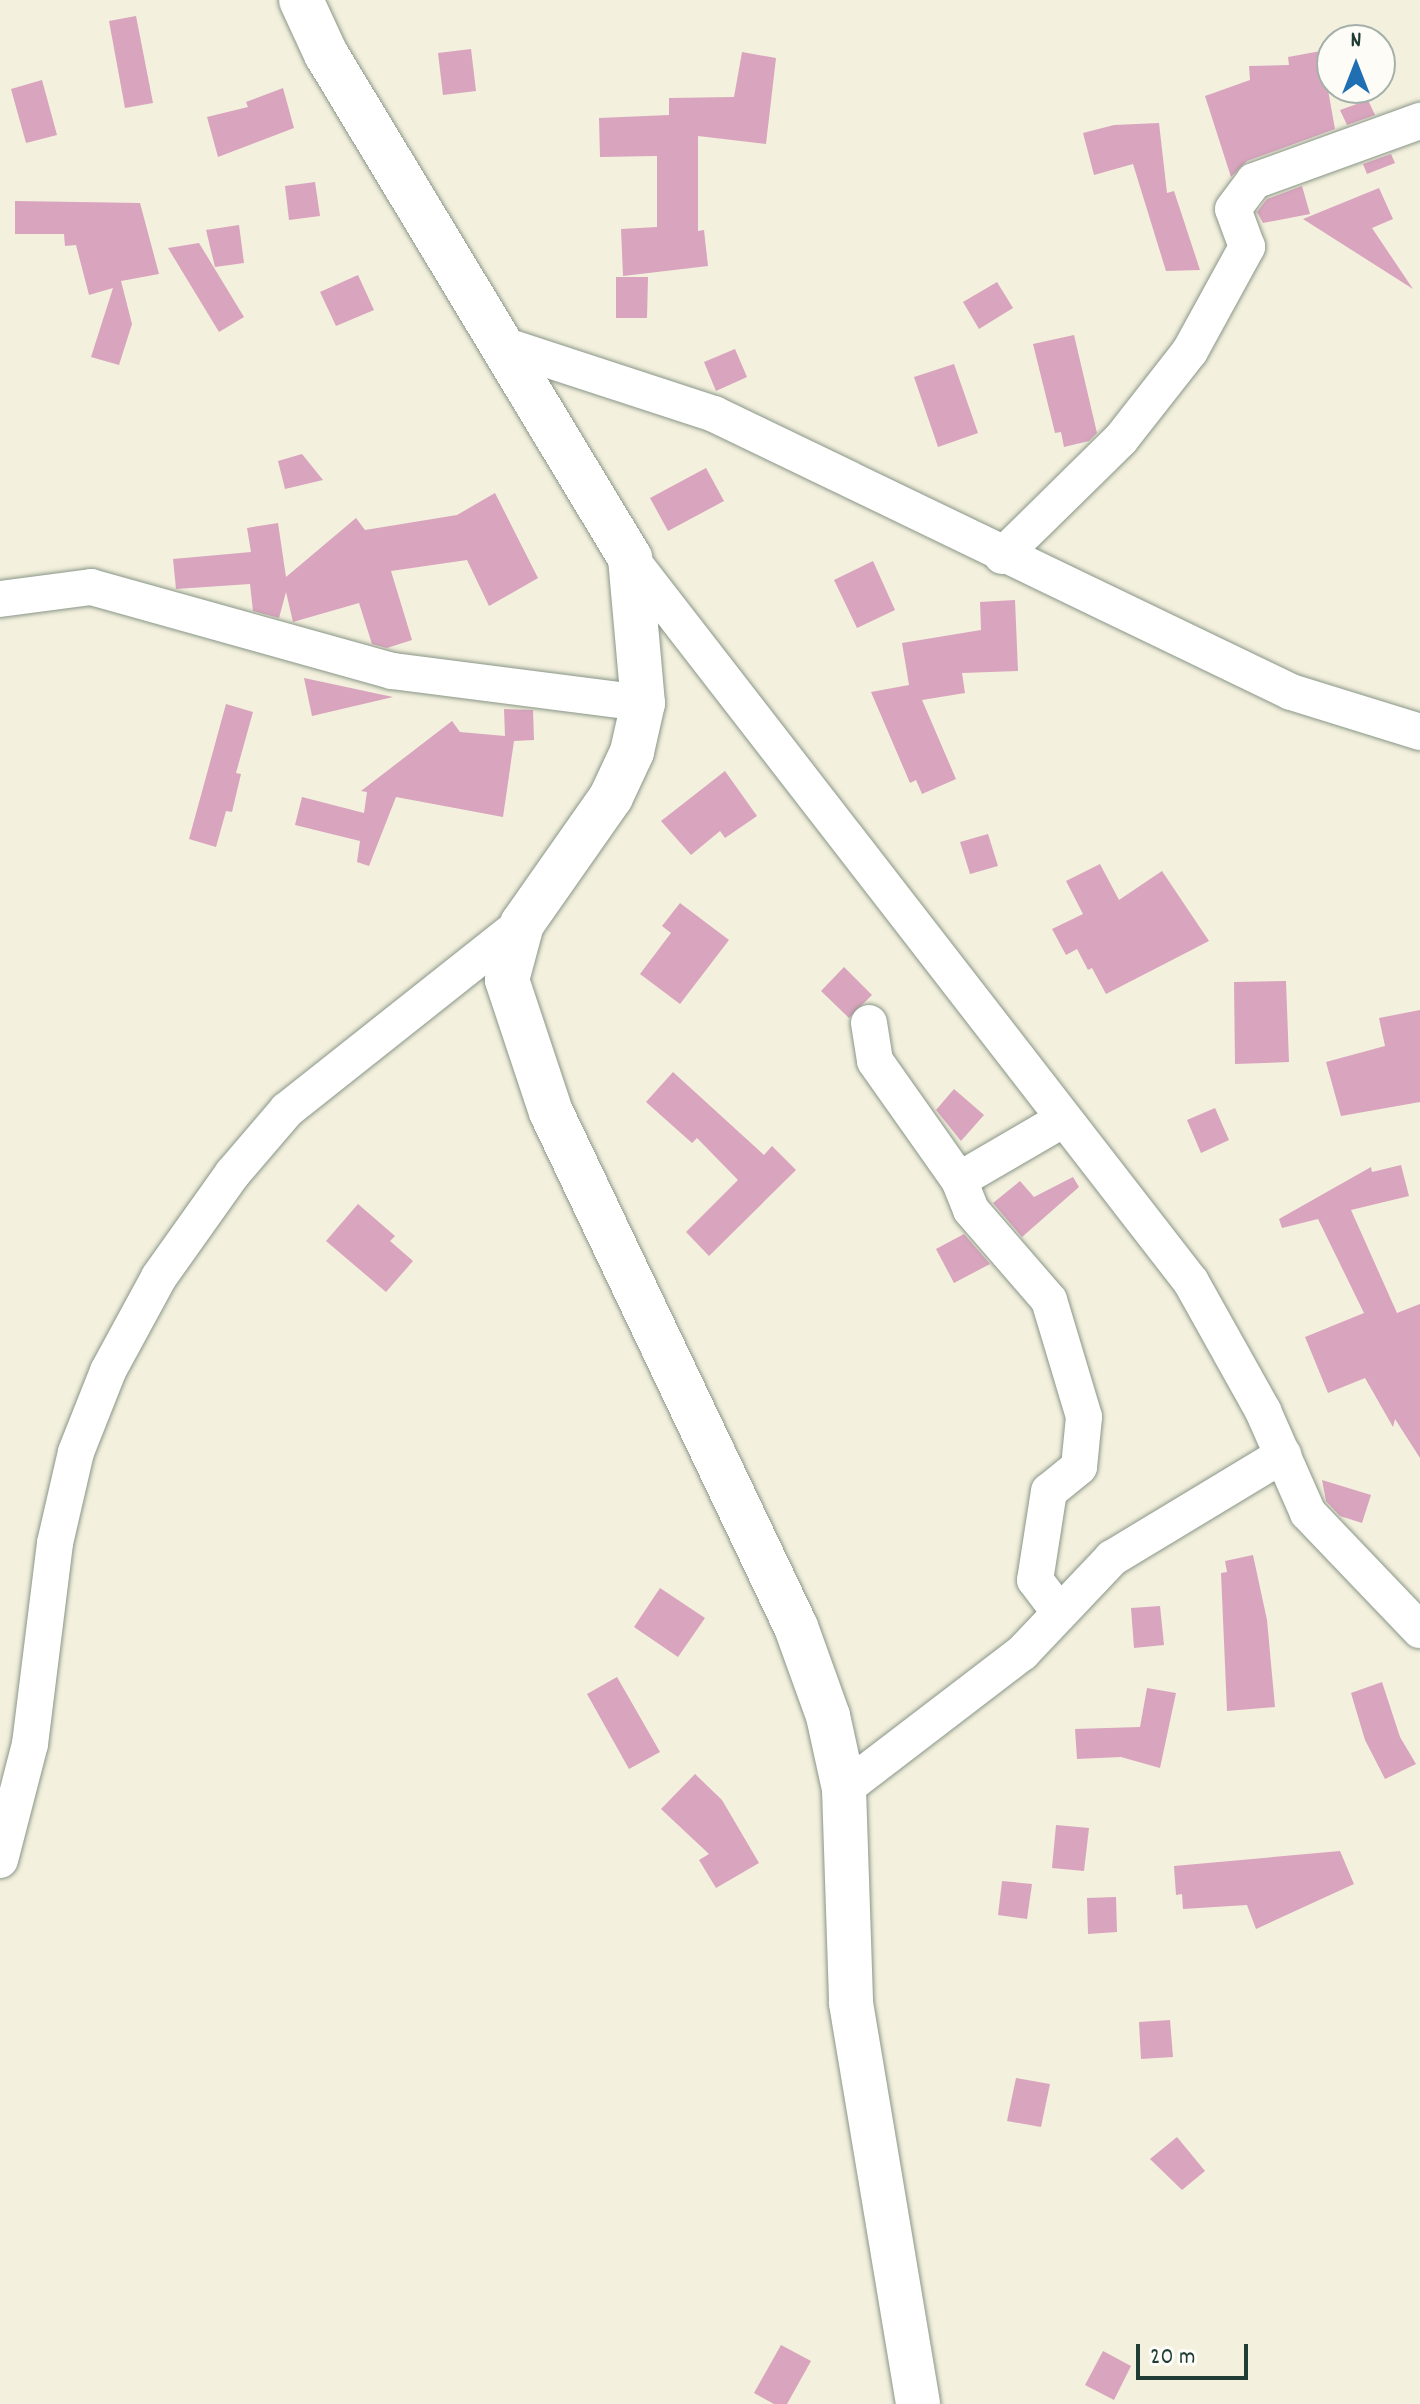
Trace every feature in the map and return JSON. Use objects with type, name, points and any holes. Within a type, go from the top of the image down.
[{"type":"street","points":[[301,0],[326,54],[630,558],[1191,1282],[1283,1455],[1308,1513],[1420,1630]]},
{"type":"street","points":[[1002,556],[1121,439],[1190,351],[1247,247],[1233,209],[1254,181],[1420,121]]},
{"type":"street","points":[[500,344],[714,414],[1002,556],[1291,692],[1420,732]]},
{"type":"street","points":[[0,1860],[30,1744],[55,1543],[76,1452],[108,1371],[159,1277],[233,1173],[287,1110],[522,924],[611,797],[632,752],[643,703],[630,558]]},
{"type":"street","points":[[0,599],[91,587],[392,671],[643,703]]},
{"type":"street","points":[[522,924],[507,980],[551,1112],[796,1627],[828,1716],[844,1789],[851,2003],[918,2404]]},
{"type":"street","points":[[869,1023],[875,1061],[959,1180],[971,1210],[1049,1300],[1084,1417],[1079,1467],[1049,1491],[1035,1580],[1060,1613]]},
{"type":"street","points":[[959,1180],[1064,1119]]},
{"type":"street","points":[[844,1789],[1022,1653],[1112,1558],[1283,1455]]},
{"type":"building","points":[[136,16],[153,103],[125,108],[109,21]]},
{"type":"building","points":[[471,49],[476,91],[443,95],[438,53]]},
{"type":"building","points":[[742,52],[776,58],[766,144],[698,136],[698,231],[704,230],[708,266],[623,276],[621,229],[657,227],[657,156],[600,157],[599,118],[669,115],[669,98],[734,97]]},
{"type":"building","points":[[1316,52],[1316,104],[1331,104],[1335,129],[1247,161],[1231,177],[1205,96],[1250,80],[1249,66],[1289,65],[1288,57]]},
{"type":"building","points":[[42,80],[57,135],[26,143],[11,89]]},
{"type":"building","points":[[283,88],[294,128],[218,157],[207,117],[248,107],[246,102]]},
{"type":"building","points":[[1357,104],[1370,104],[1375,115],[1347,125],[1340,110]]},
{"type":"building","points":[[1159,123],[1167,193],[1174,191],[1200,270],[1166,271],[1133,164],[1094,175],[1083,133],[1114,125]]},
{"type":"building","points":[[1391,154],[1395,163],[1367,174],[1363,164]]},
{"type":"building","points":[[315,182],[320,216],[289,220],[285,186]]},
{"type":"building","points":[[1302,186],[1310,214],[1263,223],[1257,212],[1267,199]]},
{"type":"building","points":[[1379,188],[1393,219],[1372,228],[1413,289],[1303,219]]},
{"type":"building","points":[[15,201],[140,203],[159,274],[121,281],[132,324],[119,365],[91,357],[113,288],[89,295],[76,245],[65,246],[64,234],[15,234]]},
{"type":"building","points":[[239,225],[244,263],[215,267],[206,230]]},
{"type":"building","points":[[199,243],[244,317],[219,332],[168,248]]},
{"type":"building","points":[[358,275],[374,310],[336,326],[320,292]]},
{"type":"building","points":[[616,277],[648,277],[647,318],[616,318]]},
{"type":"building","points":[[997,282],[1013,308],[979,329],[963,302]]},
{"type":"building","points":[[1074,335],[1097,433],[1089,441],[1064,447],[1061,432],[1055,433],[1033,344]]},
{"type":"building","points":[[735,349],[747,377],[716,391],[704,362]]},
{"type":"building","points":[[954,364],[978,433],[938,447],[914,377]]},
{"type":"building","points":[[302,454],[323,480],[285,489],[278,461]]},
{"type":"building","points":[[706,468],[724,501],[668,531],[650,498]]},
{"type":"building","points":[[495,493],[538,578],[489,606],[467,560],[391,571],[412,640],[387,648],[372,644],[359,603],[293,622],[286,592],[279,618],[253,611],[250,584],[176,589],[173,559],[251,552],[247,528],[278,523],[286,577],[356,518],[365,530],[457,515]]},
{"type":"building","points":[[873,561],[895,610],[857,628],[834,580]]},
{"type":"building","points":[[1015,600],[1018,671],[962,673],[965,693],[922,700],[956,779],[922,794],[916,780],[910,783],[871,692],[909,685],[902,643],[981,630],[980,602]]},
{"type":"building","points":[[304,678],[393,697],[312,716]]},
{"type":"building","points":[[226,704],[253,712],[236,773],[241,774],[232,812],[226,811],[216,847],[189,839]]},
{"type":"building","points":[[504,709],[533,710],[534,740],[514,741],[503,817],[396,797],[369,866],[357,862],[360,841],[295,825],[302,797],[364,813],[367,792],[361,791],[452,721],[460,732],[505,736]]},
{"type":"building","points":[[725,771],[757,816],[725,838],[720,831],[691,855],[661,821]]},
{"type":"building","points":[[988,834],[998,866],[970,874],[960,842]]},
{"type":"building","points":[[1100,864],[1119,900],[1162,871],[1209,941],[1106,994],[1077,949],[1066,955],[1052,929],[1083,914],[1066,881]]},
{"type":"building","points":[[680,903],[729,940],[680,1004],[640,974],[671,933],[662,926]]},
{"type":"building","points":[[844,967],[872,995],[849,1018],[821,991]]},
{"type":"building","points":[[1286,981],[1289,1062],[1235,1064],[1234,982]]},
{"type":"building","points":[[1420,1010],[1420,1102],[1341,1116],[1326,1062],[1385,1046],[1379,1018]]},
{"type":"building","points":[[673,1072],[764,1155],[772,1146],[796,1170],[709,1256],[686,1232],[738,1180],[697,1138],[692,1143],[646,1102]]},
{"type":"building","points":[[954,1089],[984,1115],[961,1141],[936,1110]]},
{"type":"building","points":[[1215,1108],[1229,1140],[1201,1153],[1187,1120]]},
{"type":"building","points":[[1401,1165],[1409,1196],[1351,1210],[1397,1313],[1420,1304],[1420,1458],[1395,1419],[1393,1427],[1365,1378],[1328,1393],[1305,1337],[1364,1313],[1318,1219],[1282,1228],[1279,1219],[1371,1167],[1372,1172]]},
{"type":"building","points":[[1073,1177],[1079,1187],[1022,1237],[993,1203],[1020,1181],[1034,1197]]},
{"type":"building","points":[[358,1204],[395,1236],[390,1241],[413,1261],[386,1292],[326,1241]]},
{"type":"building","points":[[964,1234],[990,1264],[954,1283],[936,1249]]},
{"type":"building","points":[[1322,1480],[1371,1495],[1362,1523],[1340,1516],[1326,1501]]},
{"type":"building","points":[[1253,1555],[1267,1620],[1275,1707],[1227,1711],[1221,1573],[1227,1572],[1225,1561]]},
{"type":"building","points":[[660,1588],[705,1618],[678,1657],[634,1627]]},
{"type":"building","points":[[1160,1606],[1164,1645],[1134,1648],[1131,1608]]},
{"type":"building","points":[[617,1677],[660,1752],[629,1769],[587,1694]]},
{"type":"building","points":[[1382,1682],[1400,1737],[1416,1764],[1385,1779],[1365,1740],[1351,1693]]},
{"type":"building","points":[[1147,1688],[1176,1693],[1160,1768],[1121,1757],[1077,1759],[1075,1729],[1140,1727]]},
{"type":"building","points":[[695,1774],[722,1800],[759,1863],[716,1888],[699,1860],[709,1854],[661,1809]]},
{"type":"building","points":[[1056,1825],[1089,1828],[1084,1871],[1052,1868]]},
{"type":"building","points":[[1340,1851],[1354,1884],[1256,1929],[1247,1905],[1183,1909],[1182,1894],[1176,1895],[1174,1866]]},
{"type":"building","points":[[1002,1881],[1032,1884],[1027,1919],[998,1915]]},
{"type":"building","points":[[1116,1897],[1117,1932],[1088,1934],[1087,1898]]},
{"type":"building","points":[[1170,2020],[1173,2057],[1141,2059],[1139,2022]]},
{"type":"building","points":[[1016,2078],[1050,2084],[1041,2127],[1007,2121]]},
{"type":"building","points":[[1177,2137],[1205,2171],[1182,2190],[1150,2159]]},
{"type":"building","points":[[781,2345],[811,2361],[787,2404],[774,2404],[754,2393]]},
{"type":"building","points":[[1103,2351],[1131,2366],[1114,2400],[1085,2385]]}]
